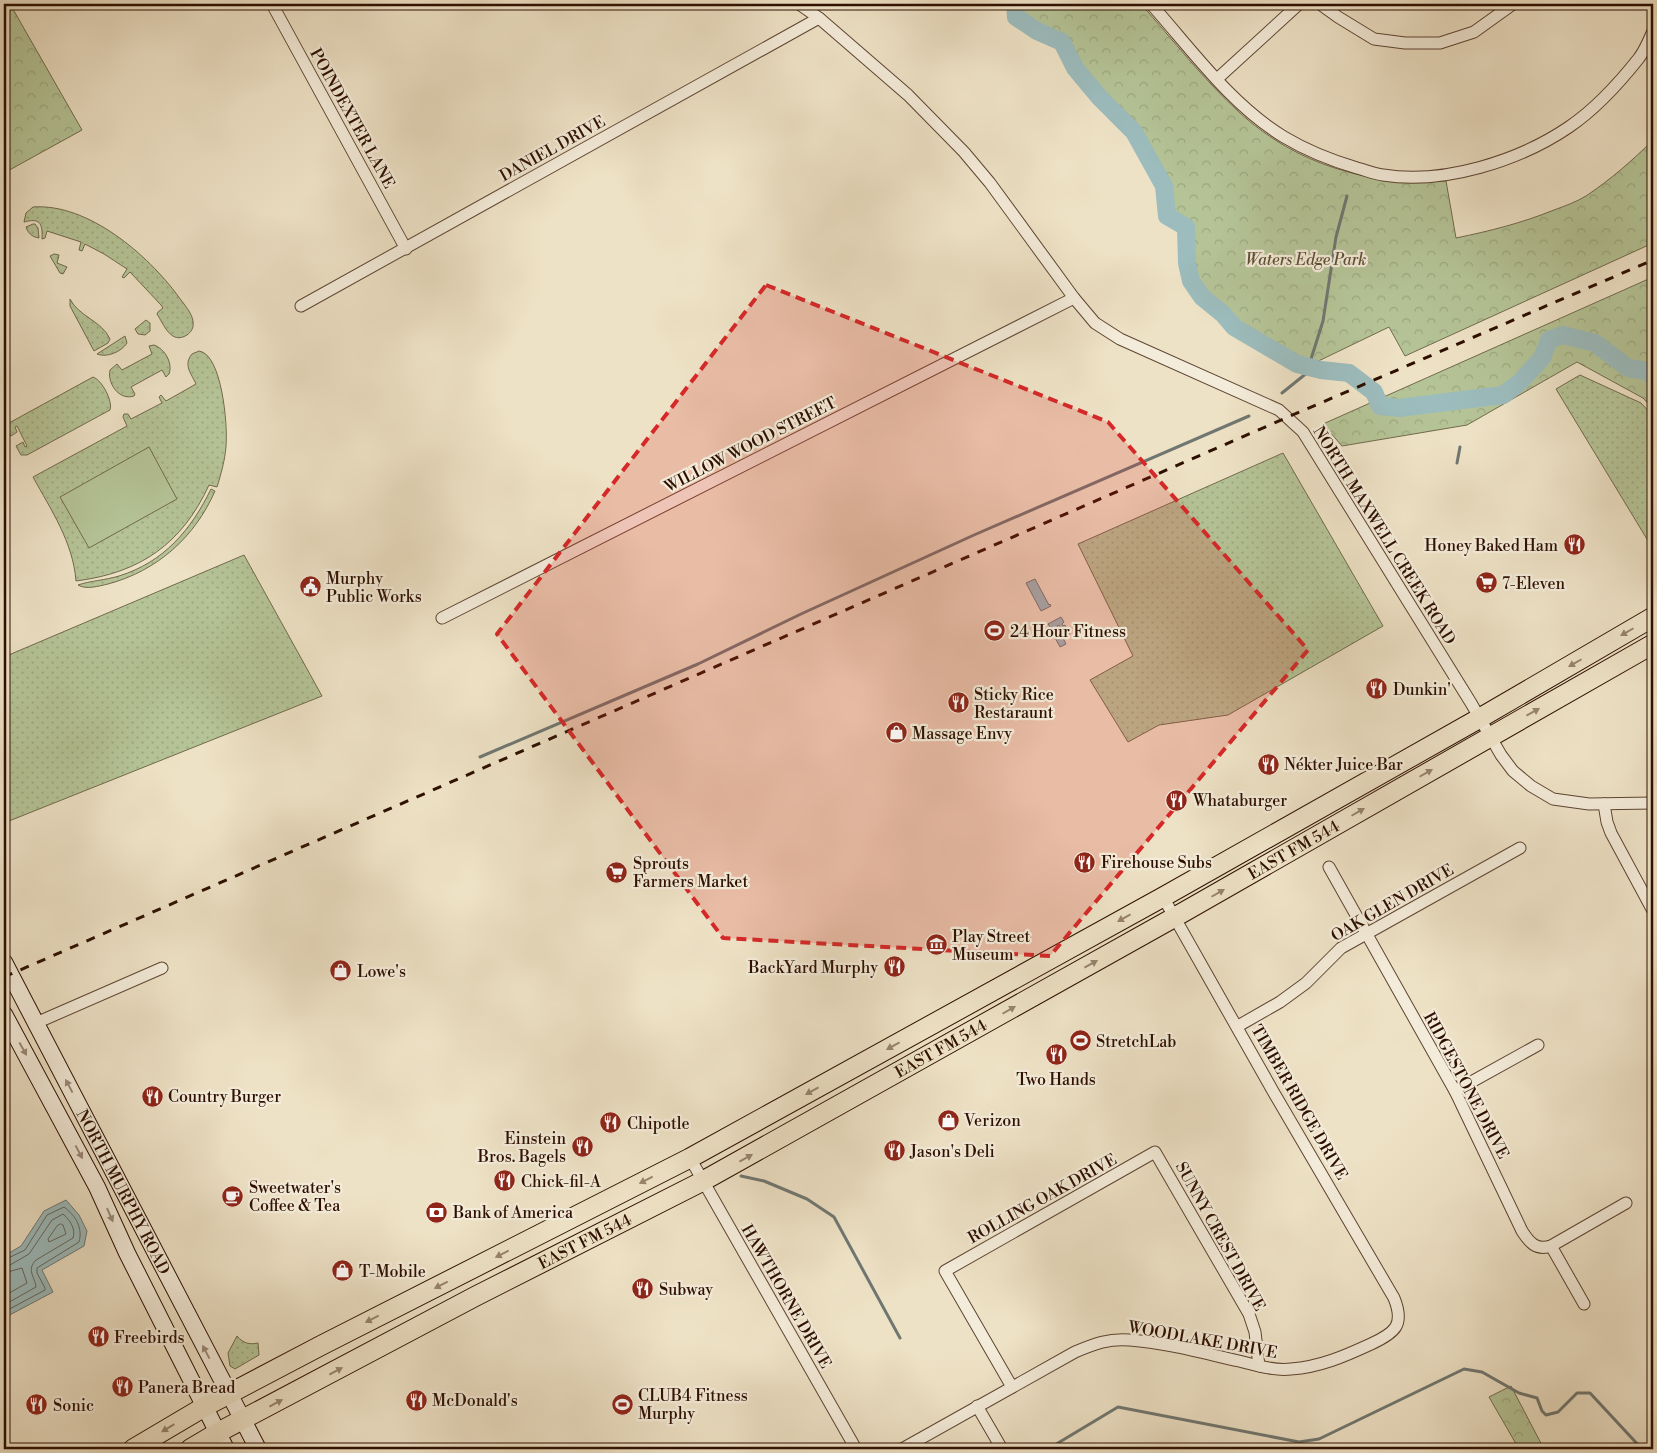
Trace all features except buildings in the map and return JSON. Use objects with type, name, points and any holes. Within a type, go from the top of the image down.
[{"type":"main road","name":"EAST FM 544","points":[[133,1449],[204,1407],[690,1158],[1480,718],[1653,617]]},
{"type":"main road","name":"EAST FM 544","points":[[190,1449],[222,1441],[242,1421],[427,1322],[703,1181],[1175,917],[1653,644]]},
{"type":"main road","name":"NORTH MURPHY ROAD","points":[[4,962],[258,1449]]},
{"type":"main road","points":[[888,1078],[883,1067],[974,1014],[992,991]]},
{"type":"main road","name":"NORTH MURPHY ROAD","points":[[4,1014],[89,1171],[127,1253],[222,1441]]},
{"type":"main road","points":[[89,1171],[108,1160]]},
{"type":"main road","points":[[416,1297],[427,1322]]},
{"type":"street","name":"POINDEXTER LANE","points":[[272,4],[406,249]]},
{"type":"street","name":"NORTH MAXWELL CREEK ROAD","points":[[799,4],[908,95],[964,152],[990,183],[1074,298],[1095,323],[1120,340],[1270,405],[1283,413],[1297,426],[1306,436],[1513,771],[1543,794],[1553,799],[1604,804],[1653,803]]},
{"type":"street","points":[[1151,4],[1217,79],[1248,110],[1283,137],[1322,158],[1382,175],[1426,177],[1471,170],[1524,152],[1569,127],[1600,101],[1640,57],[1653,31]]},
{"type":"street","points":[[1217,79],[1299,4]]},
{"type":"street","points":[[1320,4],[1374,39],[1405,43],[1440,44],[1474,32],[1513,4]]},
{"type":"street","name":"DANIEL DRIVE","points":[[301,306],[818,18]]},
{"type":"street","name":"WILLOW WOOD STREET","points":[[442,618],[1074,298]]},
{"type":"street","points":[[1604,804],[1611,833],[1653,911]]},
{"type":"street","name":"OAK GLEN DRIVE","points":[[1238,1026],[1280,1002],[1306,984],[1341,948],[1520,848]]},
{"type":"street","name":"RIDGESTONE DRIVE","points":[[1329,867],[1455,1091],[1522,1231],[1530,1243],[1535,1246],[1544,1248],[1551,1246]]},
{"type":"street","name":"TIMBER RIDGE DRIVE","points":[[1163,896],[1238,1026],[1274,1093],[1394,1298],[1399,1310],[1399,1320],[1396,1326]]},
{"type":"street","points":[[36,1023],[162,968]]},
{"type":"street","points":[[1455,1091],[1538,1045]]},
{"type":"street","name":"ROLLING OAK DRIVE","points":[[1012,1388],[945,1271],[1155,1152]]},
{"type":"street","name":"SUNNY CREST DRIVE","points":[[1155,1152],[1249,1314],[1255,1332],[1259,1366]]},
{"type":"street","name":"HAWTHORNE DRIVE","points":[[690,1158],[856,1449]]},
{"type":"street","points":[[1584,1304],[1551,1246],[1626,1203]]},
{"type":"street","name":"WOODLAKE DRIVE","points":[[902,1449],[1075,1352],[1102,1341],[1129,1340],[1166,1345],[1259,1366],[1291,1370],[1333,1361],[1377,1341],[1389,1334],[1396,1326]]},
{"type":"street","points":[[977,1406],[1002,1449]]},
{"type":"highlighted area","points":[[766,285],[1108,422],[1308,650],[1050,956],[723,938],[497,634]]},
{"type":"green space","points":[[4,4],[10,4],[82,130],[4,173]]},
{"type":"green space","name":"Waters Edge Park","points":[[1015,4],[1141,4],[1201,74],[1240,113],[1262,131],[1286,146],[1310,159],[1362,175],[1418,182],[1446,181],[1456,238],[1518,223],[1578,200],[1612,177],[1653,140],[1653,243],[1405,356],[1389,327],[1308,366],[1297,364],[1234,327],[1223,314],[1202,297],[1191,281],[1187,263],[1186,227],[1167,216],[1164,186],[1134,132],[1100,98],[1075,68],[1062,42],[1037,31],[1016,17]]},
{"type":"green space","points":[[33,207],[54,208],[75,213],[115,235],[133,249],[165,280],[187,309],[193,319],[191,331],[181,337],[172,336],[157,314],[163,308],[161,305],[130,272],[124,278],[122,277],[127,269],[104,254],[85,244],[82,251],[79,250],[81,242],[47,231],[45,238],[42,239],[41,225],[37,221],[24,222],[26,213]]},
{"type":"green space","points":[[33,224],[38,228],[39,238],[32,236],[26,227]]},
{"type":"green space","points":[[54,254],[59,255],[57,263],[67,267],[63,274],[60,273],[50,256]]},
{"type":"green space","points":[[1653,277],[1653,409],[1643,398],[1577,362],[1467,425],[1342,446],[1323,424]]},
{"type":"green space","points":[[70,299],[78,310],[106,333],[110,339],[108,343],[94,351],[70,306]]},
{"type":"green space","points":[[146,320],[150,323],[150,331],[145,335],[138,334],[135,329]]},
{"type":"green space","points":[[125,336],[127,343],[118,351],[109,355],[97,354]]},
{"type":"green space","points":[[154,345],[165,353],[170,365],[169,374],[166,377],[162,370],[131,387],[135,394],[134,396],[124,396],[115,390],[110,380],[110,370],[117,364],[122,370],[152,354],[149,346]]},
{"type":"green space","points":[[199,351],[207,355],[213,364],[222,392],[226,423],[226,446],[217,487],[209,485],[186,524],[156,552],[139,563],[120,571],[76,581],[71,553],[66,540],[33,477],[127,426],[123,417],[124,414],[128,414],[131,419],[162,403],[159,397],[161,395],[166,401],[196,384],[188,362],[192,354]]},
{"type":"green space","points":[[1580,375],[1641,403],[1653,416],[1653,549],[1556,389]]},
{"type":"green space","points":[[93,377],[100,382],[106,391],[110,401],[110,410],[27,455],[21,455],[16,446],[23,442],[25,447],[27,446],[17,426],[15,427],[17,432],[11,436],[7,428],[9,423]]},
{"type":"green space","points":[[149,447],[177,499],[89,548],[60,497]]},
{"type":"green space","points":[[1283,453],[1383,626],[1228,715],[1159,725],[1128,742],[1090,680],[1133,656],[1078,544]]},
{"type":"green space","points":[[211,489],[215,491],[197,523],[172,550],[158,561],[126,578],[108,584],[97,587],[78,585],[109,579],[135,570],[163,553],[195,518]]},
{"type":"green space","points":[[244,555],[322,696],[4,823],[4,657]]},
{"type":"green space","points":[[237,1336],[246,1343],[258,1343],[259,1355],[235,1369],[230,1366],[228,1353]]},
{"type":"green space","points":[[1511,1386],[1544,1449],[1519,1449],[1489,1397]]},
{"type":"water","points":[[1035,579],[1051,606],[1041,611],[1026,583]]},
{"type":"water","points":[[1061,617],[1064,622],[1063,626],[1065,625],[1070,634],[1065,637],[1059,625],[1057,626],[1066,644],[1060,647],[1052,632],[1054,630],[1048,624]]},
{"type":"water","points":[[66,1200],[79,1215],[87,1231],[84,1246],[42,1270],[53,1292],[4,1318],[4,1256],[21,1246],[44,1211]]},
{"type":"waterway","points":[[1015,4],[1016,17],[1037,31],[1062,42],[1075,68],[1100,98],[1134,132],[1164,186],[1167,216],[1186,227],[1187,263],[1191,281],[1202,297],[1223,314],[1234,327],[1297,364],[1321,370],[1349,373],[1374,392],[1380,406],[1399,408],[1503,395],[1519,383],[1542,358],[1549,340],[1563,335],[1595,343],[1628,368],[1647,371],[1653,377]]},
{"type":"waterway","points":[[1282,393],[1313,368],[1311,359],[1323,321],[1336,237],[1347,196]]},
{"type":"waterway","points":[[480,757],[698,664],[801,614],[974,535],[1249,416]]},
{"type":"waterway","points":[[1457,463],[1460,447]]},
{"type":"waterway","points":[[741,1176],[764,1181],[807,1199],[834,1217],[900,1338]]},
{"type":"waterway","points":[[1048,1449],[1118,1407],[1299,1442],[1319,1439],[1464,1369],[1482,1372],[1519,1393],[1537,1398],[1542,1411],[1546,1415],[1558,1412],[1577,1393],[1590,1393],[1642,1449]]},
{"type":"railway","points":[[4,977],[1288,417],[1653,260]]},
{"type":"place","name":"Honey Baked Ham","points":[[1574,545]]},
{"type":"place","name":"7-Eleven","points":[[1486,583]]},
{"type":"place","name":"Murphy Public Works","points":[[310,587]]},
{"type":"place","name":"24 Hour Fitness","points":[[994,631]]},
{"type":"place","name":"Dunkin'","points":[[1377,689]]},
{"type":"place","name":"Sticky Rice Restaraunt","points":[[958,703]]},
{"type":"place","name":"Massage Envy","points":[[896,733]]},
{"type":"place","name":"Nékter Juice Bar","points":[[1268,764]]},
{"type":"place","name":"Whataburger","points":[[1177,800]]},
{"type":"place","name":"Firehouse Subs","points":[[1085,862]]},
{"type":"place","name":"Sprouts Farmers Market","points":[[617,872]]},
{"type":"place","name":"Play Street Museum","points":[[936,945]]},
{"type":"place","name":"BackYard Murphy","points":[[894,967]]},
{"type":"place","name":"Lowe's","points":[[341,971]]},
{"type":"place","name":"StretchLab","points":[[1080,1041]]},
{"type":"place","name":"Two Hands","points":[[1056,1055]]},
{"type":"place","name":"Country Burger","points":[[152,1096]]},
{"type":"place","name":"Verizon","points":[[948,1120]]},
{"type":"place","name":"Chipotle","points":[[611,1123]]},
{"type":"place","name":"Einstein Bros. Bagels","points":[[582,1147]]},
{"type":"place","name":"Jason's Deli","points":[[894,1151]]},
{"type":"place","name":"Chick-fil-A","points":[[505,1181]]},
{"type":"place","name":"Sweetwater's Coffee & Tea","points":[[233,1196]]},
{"type":"place","name":"Bank of America","points":[[437,1212]]},
{"type":"place","name":"T-Mobile","points":[[343,1271]]},
{"type":"place","name":"Subway","points":[[643,1289]]},
{"type":"place","name":"Freebirds","points":[[98,1337]]},
{"type":"place","name":"Panera Bread","points":[[122,1387]]},
{"type":"place","name":"McDonald's","points":[[416,1400]]},
{"type":"place","name":"CLUB4 Fitness Murphy","points":[[622,1404]]},
{"type":"place","name":"Sonic","points":[[37,1405]]}]
